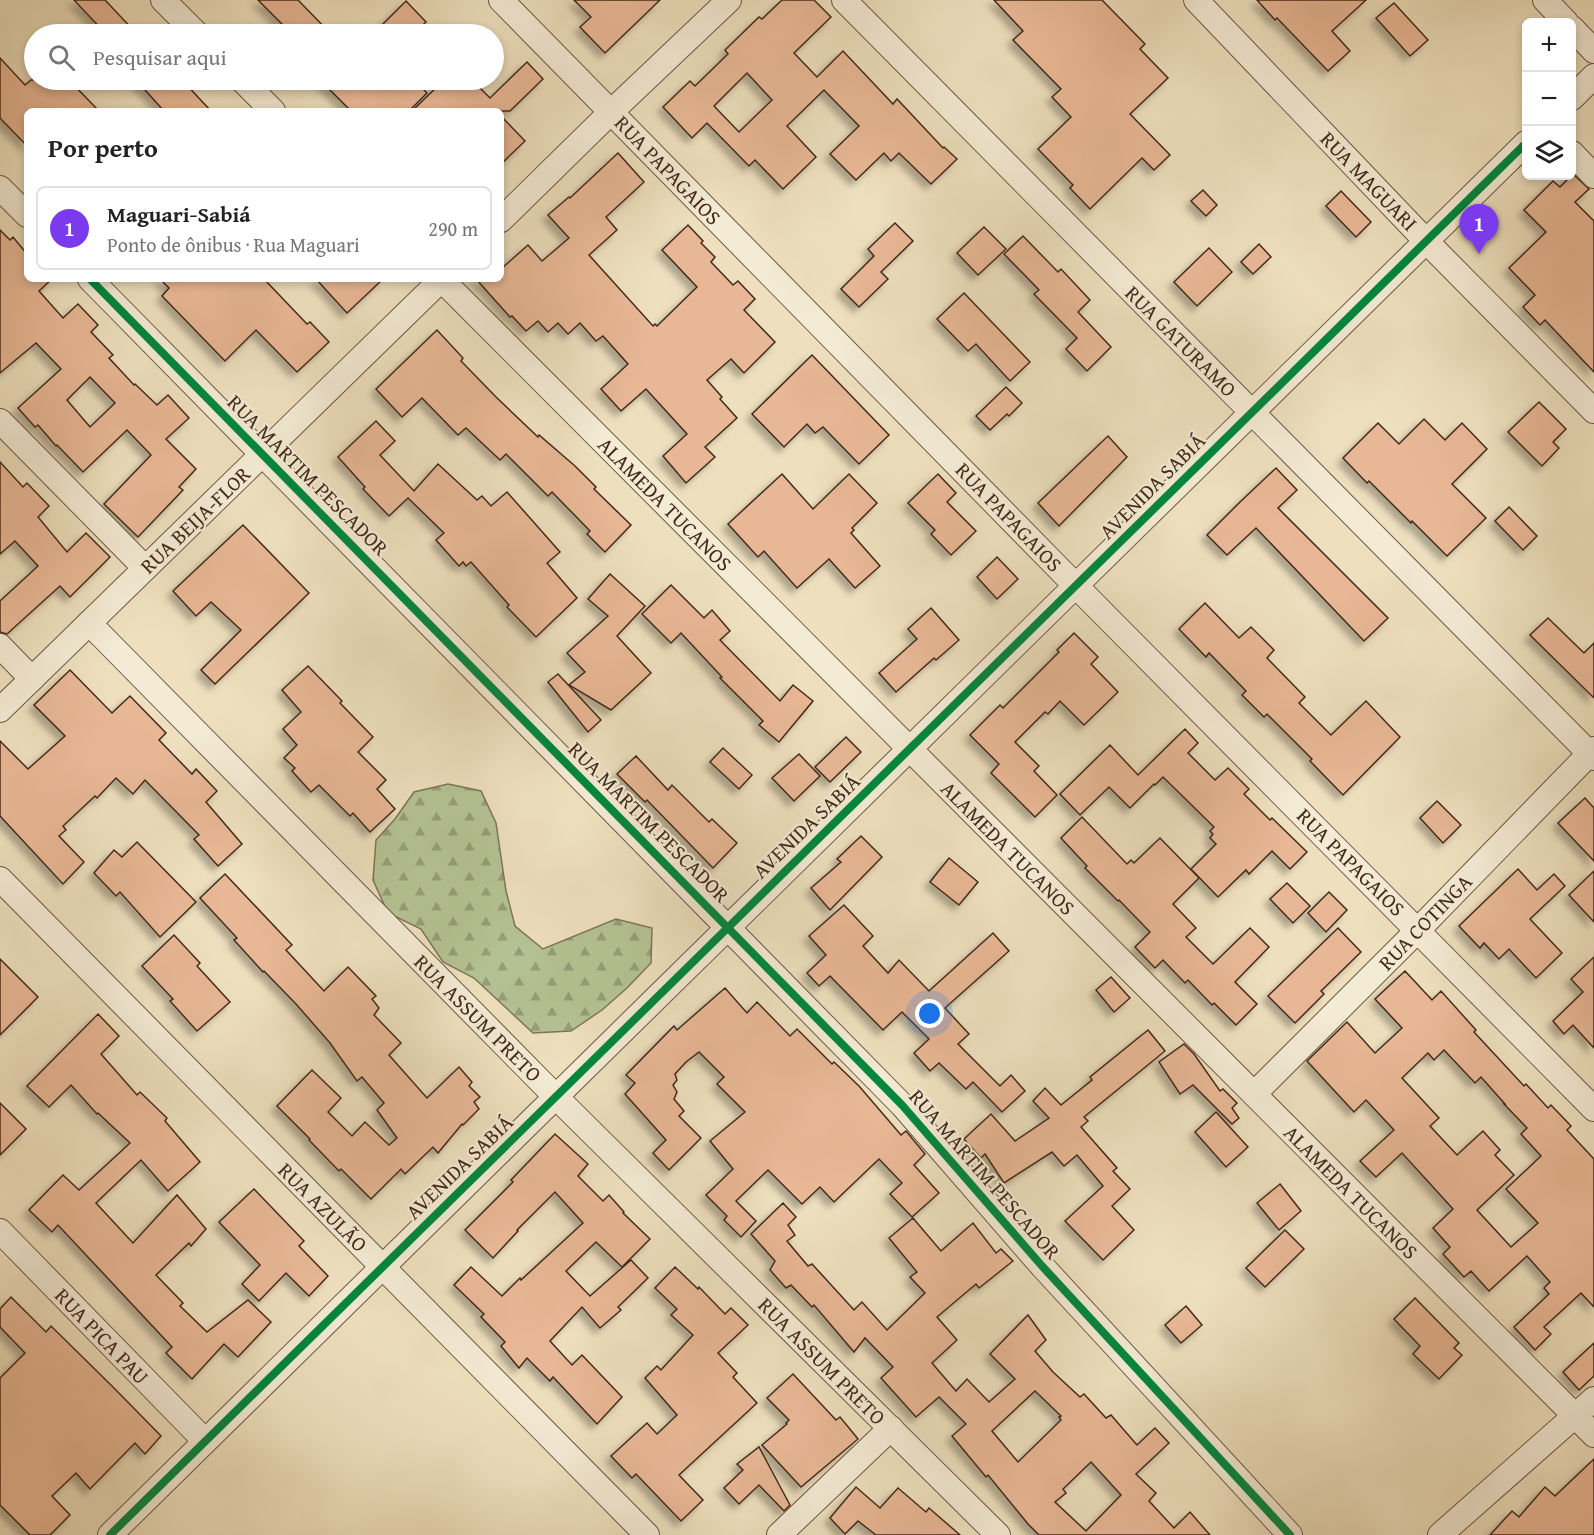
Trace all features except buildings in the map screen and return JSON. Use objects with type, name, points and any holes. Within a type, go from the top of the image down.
[{"type":"street","points":[[162,0],[187,24]]},
{"type":"street","name":"RUA PAPAGAIOS","points":[[501,0],[1076,586],[1594,1109]]},
{"type":"street","points":[[504,217],[729,0]]},
{"type":"street","name":"RUA GATURAMO","points":[[844,0],[1592,753]]},
{"type":"street","name":"RUA MAGUARI","points":[[1197,0],[1427,242],[1594,411]]},
{"type":"street","points":[[1545,0],[1562,18]]},
{"type":"street","points":[[1576,32],[1594,51]]},
{"type":"street","points":[[1576,94],[1594,76]]},
{"type":"street","points":[[252,90],[270,108]]},
{"type":"street","name":"AVENIDA SABIÁ","points":[[110,1535],[1522,147]]},
{"type":"street","points":[[1576,157],[1594,176]]},
{"type":"street","points":[[0,188],[24,212]]},
{"type":"street","name":"RUA MARTIM PESCADOR","points":[[93,282],[902,1105],[1042,1266],[1290,1535]]},
{"type":"street","name":"RUA BEIJA-FLOR","points":[[0,710],[438,282]]},
{"type":"street","name":"ALAMEDA TUCANOS","points":[[444,282],[1594,1436]]},
{"type":"street","points":[[0,421],[146,568]]},
{"type":"street","name":"RUA ASSUM PRETO","points":[[89,623],[556,1097],[998,1535]]},
{"type":"street","points":[[0,646],[32,679]]},
{"type":"street","name":"RUA COTINGA","points":[[1254,1094],[1592,753]]},
{"type":"street","name":"RUA AZULÃO","points":[[0,879],[647,1535]]},
{"type":"street","name":"RUA PICA PAU","points":[[0,1231],[205,1441]]},
{"type":"street","points":[[1440,1535],[1594,1399]]},
{"type":"street","points":[[779,1535],[891,1428]]},
{"type":"green space","points":[[448,784],[481,791],[496,823],[506,891],[515,926],[543,949],[616,919],[652,928],[651,963],[602,1010],[571,1031],[533,1033],[474,978],[443,962],[421,929],[388,913],[373,880],[376,840],[395,819],[414,792]]},
{"type":"cycle path","points":[[110,1535],[1522,147]]},
{"type":"cycle path","points":[[93,282],[902,1105],[1042,1266],[1290,1535]]},
{"type":"place","name":"Maguari-Sabiá","points":[[1479,254]]}]
